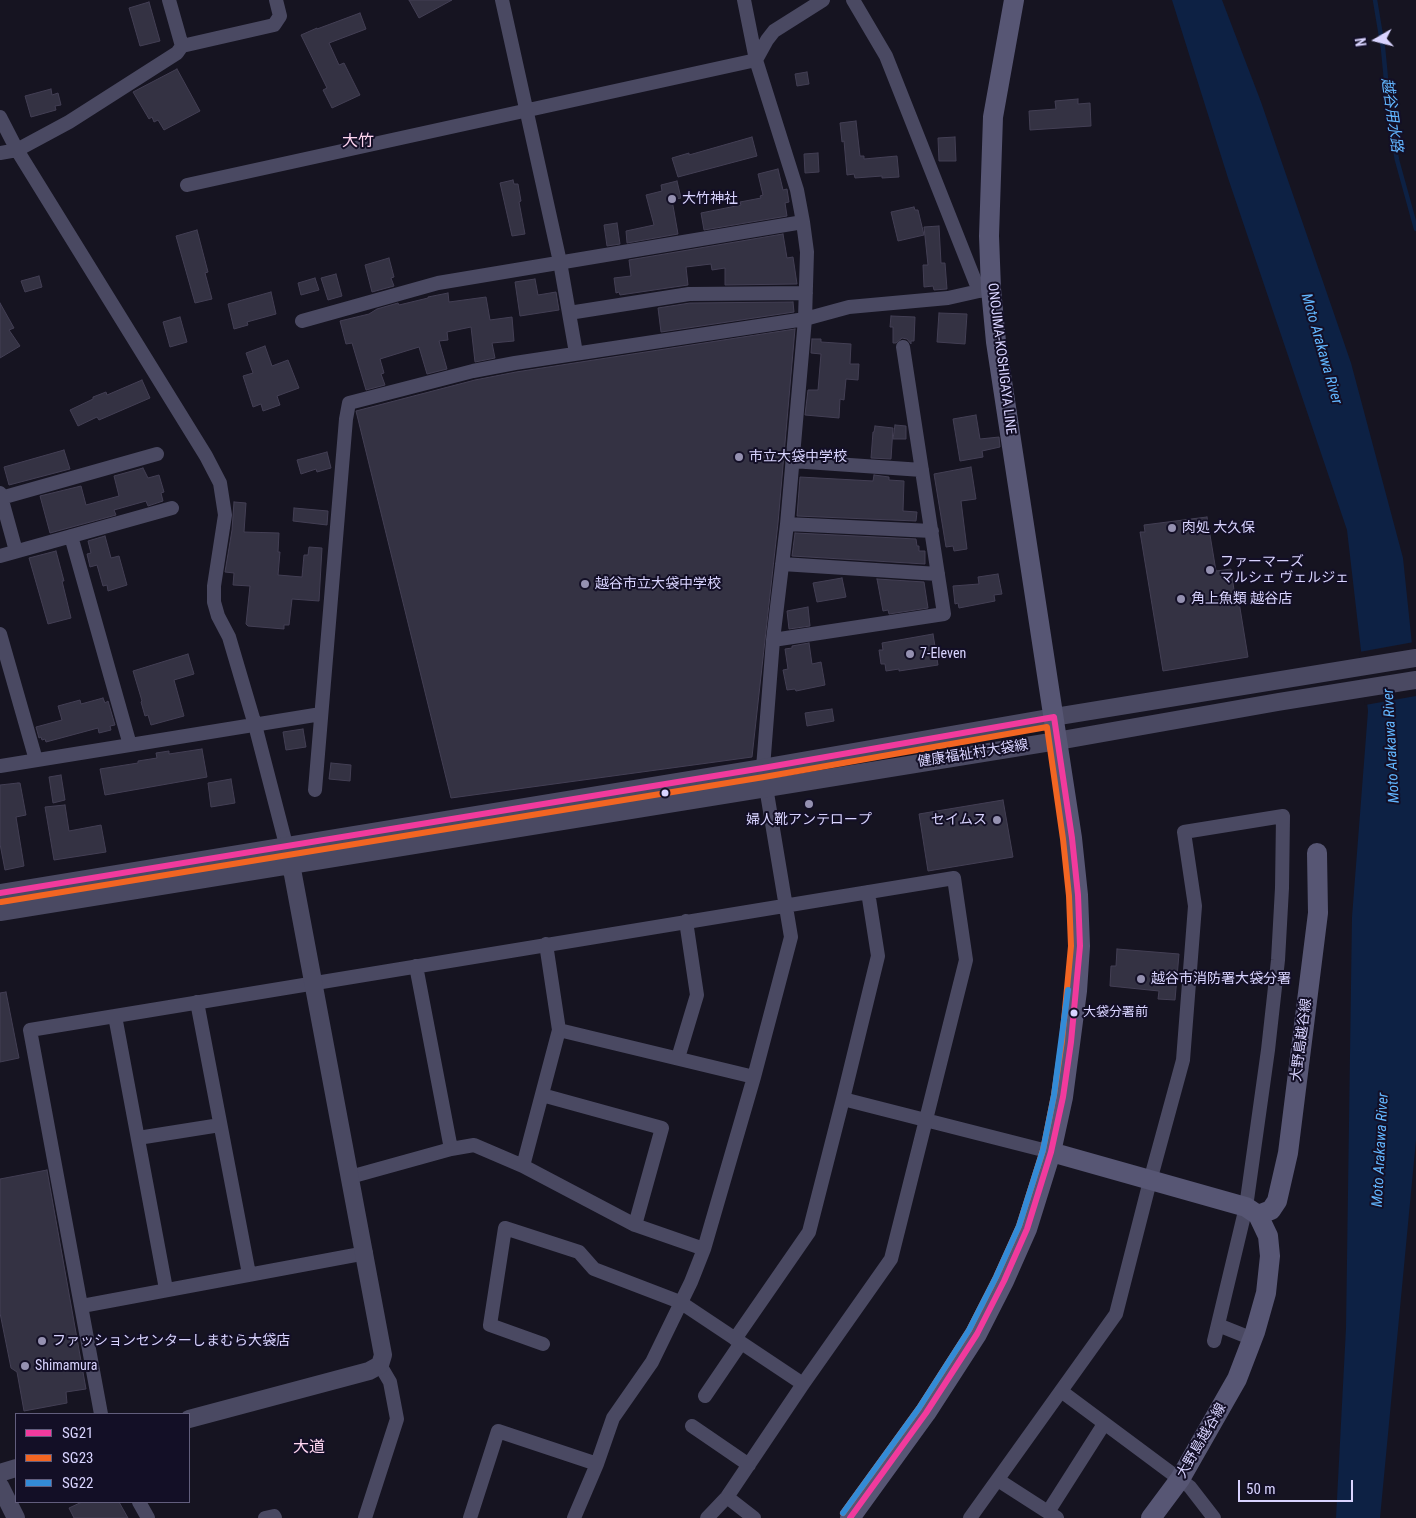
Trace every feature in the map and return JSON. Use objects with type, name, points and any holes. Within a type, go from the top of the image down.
[{"type":"main road","name":"ONOJIMA-KOSHIGAYA LINE","points":[[1014,0],[993,117],[989,236],[985,290],[996,342],[1054,717]]},
{"type":"main road","points":[[850,1518],[926,1412],[977,1334],[1004,1281],[1027,1228],[1051,1152],[1063,1097],[1070,1051],[1080,946],[1074,854],[1054,717]]},
{"type":"main road","name":"大野島越谷線","points":[[1151,1518],[1180,1479],[1237,1379],[1253,1339],[1266,1293],[1270,1256],[1268,1236],[1252,1211],[1271,1210],[1277,1201],[1288,1153],[1318,914],[1317,853]]},
{"type":"main road","points":[[1051,1152],[1252,1211]]},
{"type":"street","points":[[169,0],[182,46]]},
{"type":"street","points":[[0,153],[17,150],[69,122],[177,53],[182,46],[274,24],[280,16],[276,0]]},
{"type":"street","points":[[502,0],[560,262],[576,353]]},
{"type":"street","points":[[744,0],[756,60],[792,174],[803,222],[807,252],[805,318],[787,524],[773,640],[763,768]]},
{"type":"street","points":[[187,185],[756,60],[774,31],[823,0]]},
{"type":"street","points":[[316,790],[346,419],[349,403],[473,371],[576,353],[805,318],[849,307],[948,298],[985,290],[886,56],[853,0]]},
{"type":"street","points":[[0,117],[17,150],[206,456],[220,483],[225,515],[214,586],[214,602],[218,616],[229,637],[255,725],[291,864],[384,1354],[380,1365],[369,1372],[190,1419]]},
{"type":"street","points":[[302,320],[438,283],[803,222]]},
{"type":"street","points":[[569,313],[689,294],[806,293]]},
{"type":"street","points":[[773,640],[944,614],[903,347]]},
{"type":"street","points":[[16,551],[1,495],[157,454]]},
{"type":"street","points":[[792,461],[922,470]]},
{"type":"street","points":[[0,556],[172,508]]},
{"type":"street","points":[[787,524],[932,531]]},
{"type":"street","points":[[71,536],[130,744]]},
{"type":"street","points":[[782,564],[938,574]]},
{"type":"street","points":[[0,634],[36,760]]},
{"type":"street","name":"健康福祉村大袋線","points":[[0,893],[763,768],[1054,717],[1416,658]]},
{"type":"street","name":"健康福祉村大袋線","points":[[0,912],[1416,680]]},
{"type":"street","points":[[0,766],[321,714]]},
{"type":"street","points":[[574,1518],[597,1464],[613,1418],[652,1362],[691,1282],[704,1249],[754,1077],[791,937],[766,787]]},
{"type":"street","points":[[970,1518],[1116,1314],[1183,1060],[1195,906],[1184,832],[1284,816],[1278,960],[1252,1211],[1214,1341]]},
{"type":"street","points":[[101,1413],[30,1030],[784,904],[954,878],[966,960],[892,1259],[803,1384],[727,1497],[707,1518]]},
{"type":"street","points":[[705,1396],[738,1341],[809,1232],[878,956],[868,892]]},
{"type":"street","points":[[678,1058],[697,995],[686,921]]},
{"type":"street","points":[[523,1166],[559,1030],[546,944]]},
{"type":"street","points":[[416,966],[451,1148]]},
{"type":"street","points":[[198,1002],[249,1274]]},
{"type":"street","points":[[115,1016],[166,1289]]},
{"type":"street","points":[[559,1030],[754,1077]]},
{"type":"street","points":[[542,1094],[662,1128],[635,1224]]},
{"type":"street","points":[[843,1099],[1051,1152]]},
{"type":"street","points":[[138,1138],[220,1125]]},
{"type":"street","points":[[350,1176],[364,1174],[451,1148],[474,1145],[523,1166],[635,1224],[704,1249]]},
{"type":"street","points":[[544,1344],[490,1325],[505,1228],[579,1252],[594,1269],[680,1302],[803,1384]]},
{"type":"street","points":[[82,1306],[366,1253]]},
{"type":"street","points":[[1218,1325],[1253,1339]]},
{"type":"street","points":[[365,1518],[397,1419],[390,1382],[380,1365]]},
{"type":"street","points":[[1061,1391],[1190,1487],[1214,1518]]},
{"type":"street","points":[[998,1480],[1052,1515],[1104,1424]]},
{"type":"street","points":[[692,1426],[748,1465]]},
{"type":"street","points":[[470,1518],[498,1431],[597,1464]]},
{"type":"street","points":[[0,1473],[15,1468]]},
{"type":"street","points":[[0,1486],[16,1518]]},
{"type":"street","points":[[727,1497],[754,1518]]},
{"type":"street","points":[[140,1503],[148,1518]]},
{"type":"street","points":[[265,1518],[274,1516],[275,1518]]},
{"type":"water","name":"Moto Arakawa River","points":[[1172,0],[1222,0],[1261,102],[1351,363],[1403,558],[1416,683],[1416,1140],[1380,1518],[1336,1518],[1346,1328],[1352,917],[1368,711],[1347,530],[1228,178]]},
{"type":"pier","points":[[1414,642],[1416,696],[1365,705],[1359,652]]},
{"type":"building","points":[[409,0],[452,0],[419,18]]},
{"type":"building","points":[[149,2],[160,41],[140,46],[129,8]]},
{"type":"building","points":[[360,13],[366,29],[329,43],[339,65],[344,63],[360,95],[332,108],[323,90],[327,88],[301,35]]},
{"type":"building","points":[[177,69],[200,111],[164,130],[158,120],[154,122],[152,117],[149,119],[133,92]]},
{"type":"building","points":[[807,72],[809,84],[797,86],[795,74]]},
{"type":"building","points":[[51,89],[52,95],[58,93],[61,105],[55,106],[56,110],[31,117],[25,96]]},
{"type":"building","points":[[1078,99],[1078,104],[1090,103],[1091,126],[1030,130],[1029,111],[1056,109],[1055,101]]},
{"type":"building","points":[[856,121],[860,156],[864,156],[864,159],[897,156],[899,177],[855,178],[854,174],[847,175],[844,141],[842,142],[840,123]]},
{"type":"building","points":[[752,137],[757,156],[678,177],[672,158]]},
{"type":"building","points":[[955,137],[956,161],[939,161],[938,138]]},
{"type":"building","points":[[818,153],[819,172],[805,173],[804,154]]},
{"type":"building","points":[[778,169],[783,190],[787,189],[789,202],[785,203],[787,216],[704,230],[701,213],[741,205],[740,202],[761,198],[760,196],[763,195],[758,174]]},
{"type":"building","points":[[513,180],[514,184],[518,184],[521,201],[519,202],[525,234],[512,236],[500,183]]},
{"type":"building","points":[[677,181],[681,198],[672,200],[678,234],[627,243],[626,231],[654,225],[646,195],[662,191],[661,185]]},
{"type":"building","points":[[914,207],[915,210],[918,210],[924,235],[898,241],[891,212]]},
{"type":"building","points":[[617,223],[620,244],[607,246],[604,225]]},
{"type":"building","points":[[939,226],[941,263],[945,263],[947,289],[934,290],[933,286],[924,287],[923,265],[928,265],[924,227]]},
{"type":"building","points":[[197,230],[208,272],[205,273],[212,299],[195,303],[176,236]]},
{"type":"building","points":[[783,234],[787,258],[793,257],[797,284],[725,285],[725,268],[712,270],[711,264],[686,267],[688,285],[620,295],[619,292],[616,293],[614,278],[631,276],[629,260]]},
{"type":"building","points":[[389,258],[394,277],[391,278],[394,286],[372,292],[365,265]]},
{"type":"building","points":[[336,274],[342,296],[328,300],[321,278]]},
{"type":"building","points":[[39,276],[42,287],[25,292],[21,281]]},
{"type":"building","points":[[315,278],[319,290],[301,295],[298,283]]},
{"type":"building","points":[[535,279],[538,295],[556,292],[559,310],[520,316],[515,282]]},
{"type":"building","points":[[271,292],[276,314],[247,322],[248,325],[234,329],[228,304]]},
{"type":"building","points":[[448,293],[449,302],[486,297],[490,320],[512,317],[514,341],[492,343],[495,358],[475,362],[471,327],[447,332],[448,340],[439,341],[447,369],[427,374],[419,347],[380,359],[384,373],[381,374],[385,385],[366,390],[352,343],[346,344],[340,321],[369,314],[377,309],[398,303],[399,305]]},
{"type":"building","points":[[793,302],[794,312],[661,332],[658,308],[690,303]]},
{"type":"building","points":[[0,303],[14,328],[9,330],[20,346],[0,358]]},
{"type":"building","points":[[939,313],[967,314],[965,344],[937,342]]},
{"type":"building","points":[[891,316],[915,317],[914,341],[911,341],[911,344],[907,339],[902,338],[893,343],[893,327],[890,327]]},
{"type":"building","points":[[180,317],[187,342],[170,347],[163,322]]},
{"type":"building","name":"越谷市立大袋中学校","points":[[795,329],[778,523],[752,757],[451,798],[356,411],[475,380],[516,372]]},
{"type":"building","points":[[812,339],[821,339],[821,342],[851,344],[850,364],[859,364],[858,380],[846,379],[844,400],[840,399],[839,418],[805,415],[808,390],[818,390],[821,354],[811,353]]},
{"type":"building","points":[[265,346],[272,366],[288,360],[299,388],[277,396],[280,405],[263,411],[261,404],[253,407],[243,376],[253,373],[246,353]]},
{"type":"building","points":[[142,380],[150,398],[99,420],[97,417],[78,426],[70,410],[93,399],[93,397],[106,392],[107,395]]},
{"type":"building","points":[[976,415],[980,439],[999,437],[1000,447],[982,451],[983,457],[960,461],[953,419]]},
{"type":"building","points":[[895,425],[906,426],[906,439],[893,439]]},
{"type":"building","points":[[875,426],[893,428],[891,459],[871,458]]},
{"type":"building","points":[[64,450],[70,469],[9,485],[4,467]]},
{"type":"building","points":[[327,452],[331,468],[317,472],[316,469],[301,474],[297,460]]},
{"type":"building","points":[[971,467],[976,499],[961,501],[967,549],[954,551],[953,546],[946,547],[934,474]]},
{"type":"building","points":[[143,468],[148,478],[159,475],[164,492],[161,493],[163,501],[148,506],[146,501],[114,510],[116,515],[50,533],[40,496],[81,486],[86,505],[119,496],[114,476]]},
{"type":"building","points":[[874,475],[889,477],[889,480],[904,481],[903,511],[917,512],[916,521],[797,516],[800,477],[873,481]]},
{"type":"building","points":[[234,502],[246,503],[244,532],[279,533],[278,575],[302,577],[304,555],[308,555],[309,547],[322,548],[319,601],[292,599],[289,625],[284,625],[284,629],[248,626],[246,624],[250,586],[233,585],[234,573],[225,572],[232,530]]},
{"type":"building","points":[[294,508],[328,511],[327,525],[293,521]]},
{"type":"building","name":"角上魚類 越谷店","points":[[1207,517],[1216,571],[1231,569],[1235,597],[1238,596],[1248,657],[1163,671],[1140,532],[1145,532],[1144,525]]},
{"type":"building","points":[[795,533],[916,539],[919,551],[925,551],[925,564],[792,556]]},
{"type":"building","points":[[105,536],[111,558],[119,556],[127,585],[108,591],[107,585],[103,586],[97,565],[90,567],[87,554],[91,553],[88,541]]},
{"type":"building","points":[[56,551],[71,618],[48,624],[29,558]]},
{"type":"building","points":[[998,574],[1002,594],[994,595],[995,601],[959,608],[958,603],[955,604],[953,586],[979,584],[978,577]]},
{"type":"building","points":[[842,578],[846,597],[817,602],[813,583]]},
{"type":"building","points":[[877,579],[924,582],[928,608],[889,614],[888,610],[883,611]]},
{"type":"building","points":[[808,607],[810,626],[789,629],[787,611]]},
{"type":"building","name":"7-Eleven","points":[[933,634],[938,665],[886,671],[885,664],[881,664],[879,650],[883,650],[882,643]]},
{"type":"building","points":[[809,643],[812,664],[821,662],[825,685],[796,691],[795,689],[787,690],[783,670],[788,669],[785,649]]},
{"type":"building","points":[[188,654],[194,674],[174,680],[184,716],[151,725],[148,715],[145,716],[133,671]]},
{"type":"building","points":[[103,698],[105,703],[108,701],[115,725],[110,726],[111,730],[99,733],[98,728],[46,742],[45,739],[39,738],[36,727],[62,720],[58,706],[80,700],[81,704]]},
{"type":"building","points":[[832,709],[834,721],[807,726],[805,713]]},
{"type":"building","points":[[303,729],[306,747],[286,750],[283,732]]},
{"type":"building","points":[[202,749],[207,777],[105,795],[100,769],[157,758],[156,753],[169,751],[169,754]]},
{"type":"building","points":[[331,763],[351,765],[350,781],[329,779]]},
{"type":"building","points":[[61,775],[65,800],[53,803],[49,777]]},
{"type":"building","points":[[231,779],[235,803],[211,807],[208,783]]},
{"type":"building","points":[[20,783],[26,815],[16,817],[24,866],[5,870],[0,844],[0,785]]},
{"type":"building","points":[[1003,800],[1013,857],[928,871],[919,814]]},
{"type":"building","points":[[65,805],[69,831],[101,825],[106,852],[54,860],[45,807]]},
{"type":"building","points":[[1117,949],[1179,954],[1175,1000],[1158,999],[1159,991],[1110,986],[1111,966],[1116,966]]},
{"type":"building","points":[[6,992],[19,1058],[0,1062],[0,993]]},
{"type":"building","points":[[47,1170],[86,1389],[66,1392],[67,1403],[24,1411],[17,1372],[11,1368],[0,1313],[0,1179]]},
{"type":"building","points":[[80,1503],[120,1503],[128,1518],[74,1518],[69,1508]]},
{"type":"waterway","name":"越谷用水路","points":[[1375,0],[1383,48],[1390,121],[1397,160],[1416,229]]},
{"type":"transit line","name":"SG21","points":[[0,893],[763,768],[1054,717],[1072,838],[1078,895],[1080,946],[1071,1042],[1063,1097],[1051,1152],[1027,1229],[1004,1281],[977,1334],[926,1413],[850,1518]]},
{"type":"transit line","name":"SG23","points":[[1,902],[764,777],[1047,727],[1063,839],[1069,896],[1071,946],[1062,1041],[1043,1150],[1019,1226],[969,1330],[919,1408],[843,1513]]},
{"type":"transit line","name":"SG22","points":[[843,1513],[919,1408],[969,1330],[1019,1226],[1043,1150],[1054,1095],[1068,990]]},
{"type":"place","name":"大竹神社","points":[[672,199]]},
{"type":"place","name":"市立大袋中学校","points":[[739,457]]},
{"type":"place","name":"肉処 大久保","points":[[1172,528]]},
{"type":"place","name":"ファーマーズ マルシェ ヴェルジェ","points":[[1210,570]]},
{"type":"place","name":"越谷市立大袋中学校","points":[[585,584]]},
{"type":"place","name":"角上魚類 越谷店","points":[[1181,599]]},
{"type":"place","name":"7-Eleven","points":[[910,654]]},
{"type":"place","name":"婦人靴アンテロープ","points":[[809,804]]},
{"type":"place","name":"セイムス","points":[[997,820]]},
{"type":"place","name":"越谷市消防署大袋分署","points":[[1141,979]]},
{"type":"place","name":"大袋分署前","points":[[1074,1013]]},
{"type":"place","name":"ファッションセンターしまむら大袋店","points":[[42,1341]]},
{"type":"place","name":"Shimamura","points":[[25,1366]]},
{"type":"district","name":"大竹","points":[[358,142]]},
{"type":"district","name":"大道","points":[[309,1448]]}]
